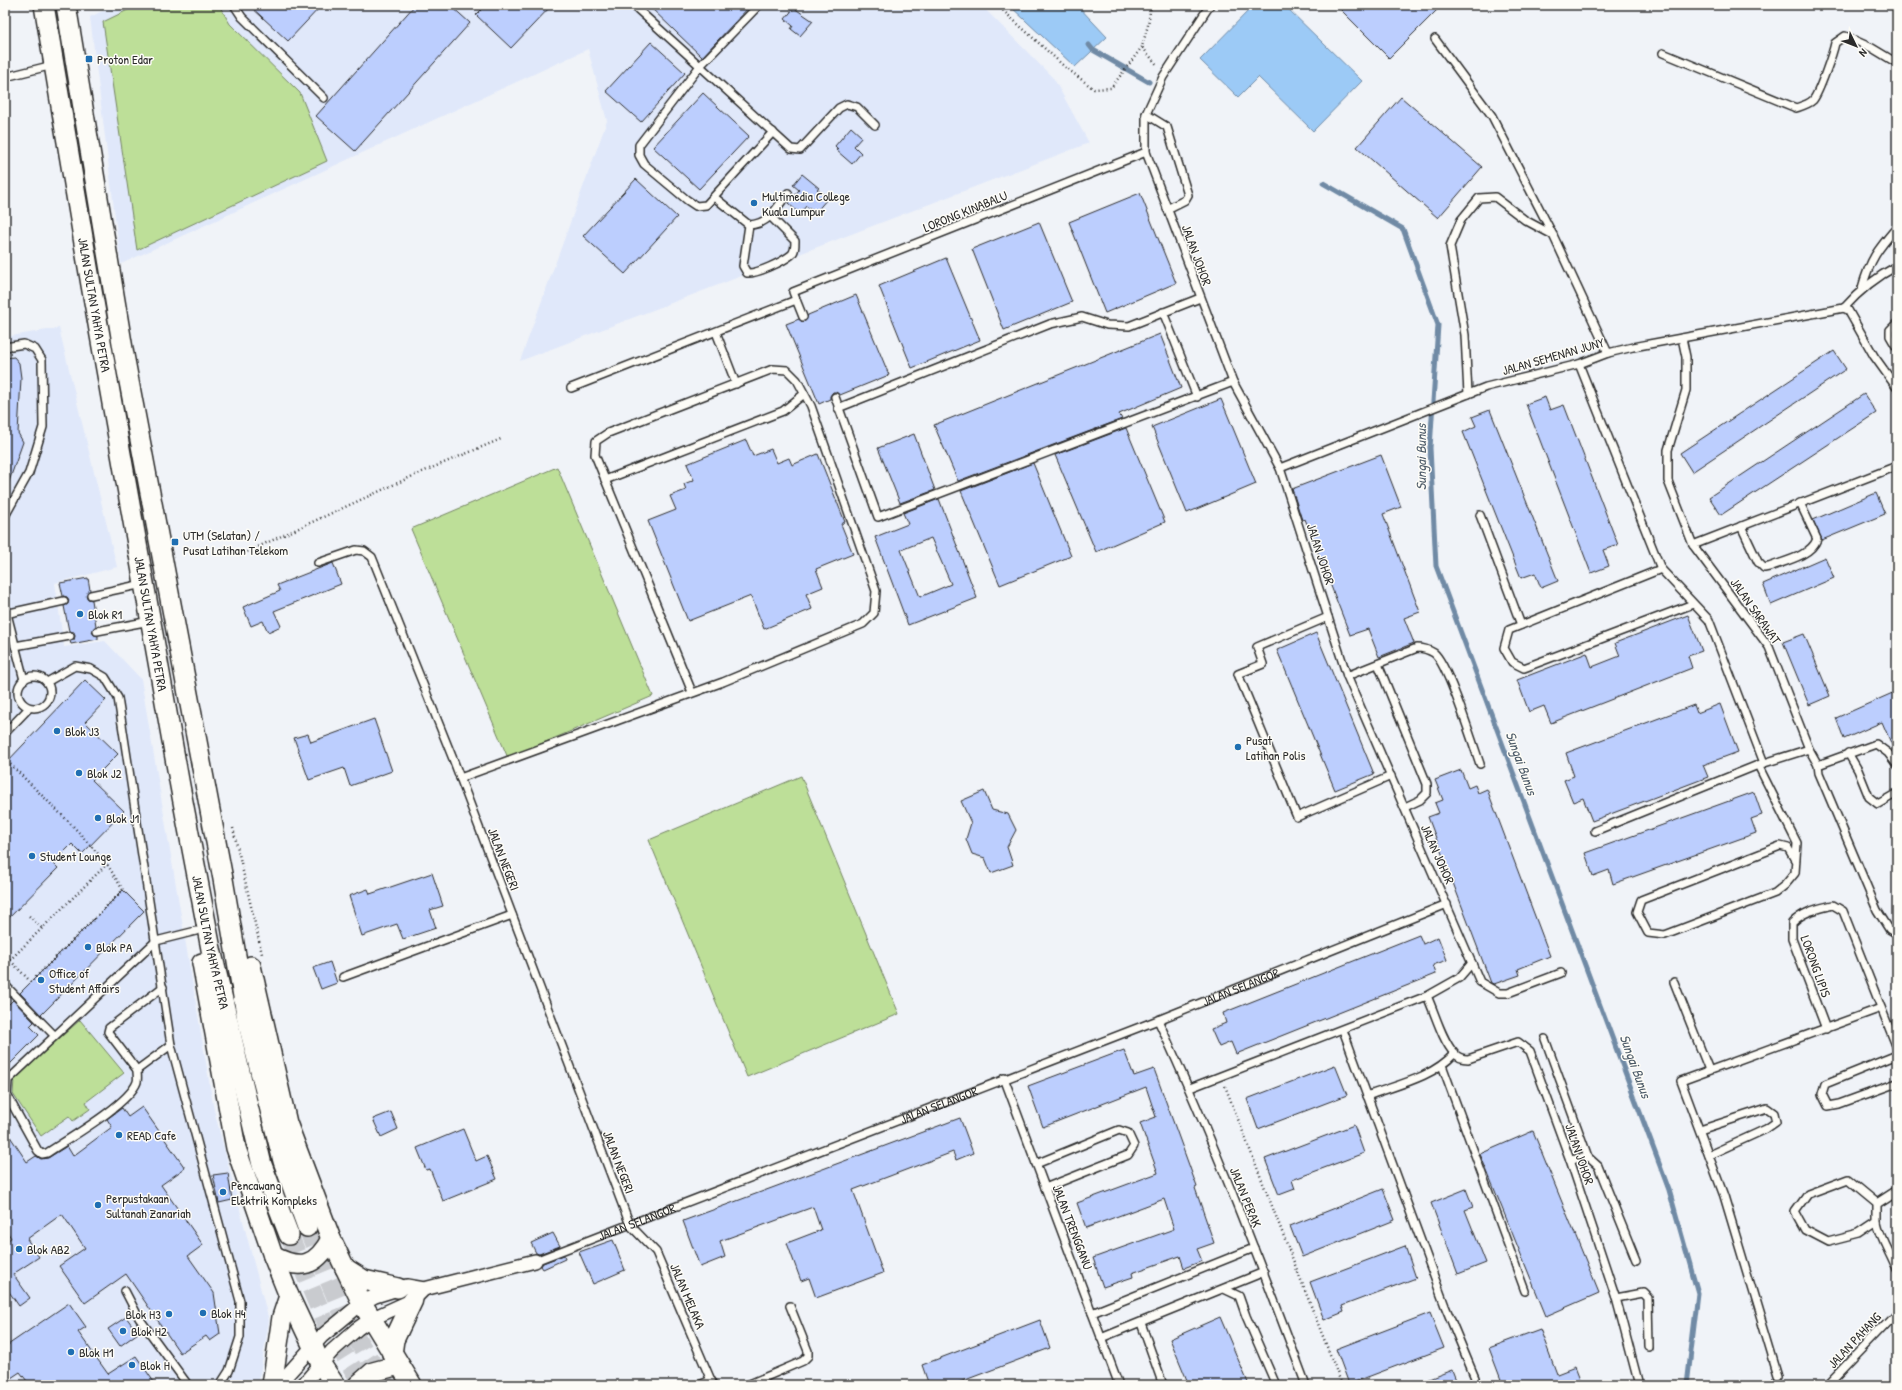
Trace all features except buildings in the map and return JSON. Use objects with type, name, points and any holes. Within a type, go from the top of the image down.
[{"type":"main road","name":"JALAN SULTAN YAHYA PETRA","points":[[44,5],[91,285],[152,621],[180,786],[211,949],[262,1165],[289,1235]]},
{"type":"main road","name":"JALAN SULTAN YAHYA PETRA","points":[[66,5],[111,282],[223,879],[247,1020],[283,1161],[307,1227]]},
{"type":"main road","points":[[197,873],[194,919],[236,1148],[288,1296],[321,1364],[335,1385]]},
{"type":"main road","points":[[223,879],[242,922],[257,996],[287,1123],[331,1239],[366,1311],[412,1385]]},
{"type":"main road","points":[[273,1256],[287,1264],[306,1263],[319,1257],[331,1239]]},
{"type":"main road","points":[[345,1268],[364,1280],[398,1288]]},
{"type":"main road","points":[[395,1359],[394,1340],[418,1295]]},
{"type":"main road","points":[[272,1385],[282,1317],[288,1296]]},
{"type":"main road","points":[[358,1385],[373,1372],[395,1359]]},
{"type":"street","points":[[91,285],[111,282]]},
{"type":"street","name":"JALAN SELANGOR","points":[[366,1311],[535,1261]]},
{"type":"street","name":"JALAN SELANGOR","points":[[366,1311],[375,1296],[398,1288],[407,1286],[418,1295]]},
{"type":"street","points":[[278,1385],[312,1346],[337,1322],[366,1311]]},
{"type":"street","points":[[303,1385],[344,1340],[366,1311]]},
{"type":"lane","points":[[234,5],[242,17],[324,98]]},
{"type":"lane","points":[[633,5],[791,149],[800,150],[839,108],[848,104],[857,107],[875,124]]},
{"type":"lane","points":[[759,5],[700,66],[639,145],[638,156],[644,164],[687,200],[696,206],[706,205],[773,132]]},
{"type":"lane","points":[[1146,152],[1146,114],[1166,72],[1210,5]]},
{"type":"lane","points":[[1663,53],[1796,108],[1805,105],[1813,99],[1833,54],[1835,43],[1845,36],[1872,48],[1897,63]]},
{"type":"lane","points":[[1435,39],[1492,116],[1553,235],[1608,353]]},
{"type":"lane","points":[[5,77],[53,65]]},
{"type":"lane","points":[[1146,114],[1167,127],[1188,195],[1185,200],[1167,209]]},
{"type":"lane","name":"JALAN JOHOR","points":[[1146,152],[1233,382],[1280,468],[1348,676],[1480,982],[1499,993],[1508,994],[1561,973]]},
{"type":"lane","name":"LORONG KINABALU","points":[[796,300],[793,292],[1146,152]]},
{"type":"lane","points":[[714,197],[749,225],[760,224],[770,216],[788,193]]},
{"type":"lane","points":[[1468,394],[1465,335],[1450,246],[1461,220],[1479,198],[1495,197],[1525,220],[1553,235]]},
{"type":"lane","points":[[749,225],[743,266],[747,273],[755,274],[792,255],[795,248],[795,241],[770,216]]},
{"type":"lane","points":[[1862,288],[1868,268],[1877,251],[1897,227]]},
{"type":"lane","points":[[1897,266],[1880,274],[1862,288],[1844,308],[1848,310],[1874,356],[1897,388]]},
{"type":"lane","points":[[838,408],[1050,324],[1082,317],[1107,325],[1129,326],[1200,298]]},
{"type":"lane","points":[[571,388],[796,300],[804,317]]},
{"type":"lane","name":"JALAN SEMENAN JUNY","points":[[1280,468],[1486,387],[1580,364],[1608,353],[1844,308]]},
{"type":"lane","points":[[1163,312],[1196,397]]},
{"type":"lane","points":[[1897,323],[1890,330],[1890,336],[1897,348]]},
{"type":"lane","points":[[716,332],[736,384]]},
{"type":"lane","name":"JALAN SARAWAT","points":[[1682,338],[1686,357],[1686,390],[1668,450],[1668,481],[1693,545],[1769,647],[1809,749],[1818,765],[1819,773],[1877,910],[1889,929],[1897,934]]},
{"type":"lane","points":[[5,347],[24,344],[35,349],[42,360],[43,427],[29,473],[5,516]]},
{"type":"lane","points":[[1580,364],[1661,569],[1709,620],[1761,764],[1796,843],[1795,873],[1785,885],[1775,893],[1665,935],[1648,933],[1637,912],[1641,900],[1780,846],[1788,848],[1795,860]]},
{"type":"lane","points":[[460,778],[692,692],[723,682],[863,624],[874,613],[876,591],[811,406],[797,380],[788,370],[773,369],[608,433],[596,441],[595,455],[692,692]]},
{"type":"lane","points":[[834,397],[878,517],[1233,382]]},
{"type":"lane","points":[[605,480],[784,411],[804,394]]},
{"type":"lane","points":[[1693,545],[1800,503],[1896,469]]},
{"type":"lane","points":[[1741,526],[1758,562],[1764,568],[1805,553],[1814,547],[1817,539],[1800,503]]},
{"type":"lane","points":[[1480,515],[1521,625]]},
{"type":"lane","name":"JALAN NEGERI","points":[[318,563],[356,550],[364,551],[372,557],[460,778],[630,1225]]},
{"type":"lane","points":[[1661,569],[1510,630],[1504,648],[1512,662],[1524,668],[1693,604]]},
{"type":"lane","points":[[91,595],[145,584]]},
{"type":"lane","points":[[24,680],[15,646],[9,638],[6,611],[64,601]]},
{"type":"lane","points":[[1328,617],[1257,647],[1263,664],[1238,674],[1297,817],[1391,776]]},
{"type":"lane","points":[[97,631],[152,621]]},
{"type":"lane","points":[[15,646],[70,636]]},
{"type":"lane","points":[[1348,676],[1417,648],[1422,648],[1434,653],[1448,676],[1480,764]]},
{"type":"lane","points":[[1378,664],[1427,784],[1427,793],[1420,800],[1405,807]]},
{"type":"lane","points":[[47,682],[76,666],[91,668],[104,678],[118,698],[171,1045],[240,1301],[240,1337],[229,1371],[220,1385]]},
{"type":"lane","points":[[38,676],[47,682],[51,692],[48,702],[40,708],[29,708],[21,702],[18,698],[18,688],[24,680],[28,677],[38,676]]},
{"type":"lane","points":[[5,734],[29,708]]},
{"type":"lane","points":[[1818,765],[1876,744],[1888,753],[1897,765]]},
{"type":"lane","points":[[1595,830],[1761,764],[1809,749]]},
{"type":"lane","points":[[1848,753],[1858,770],[1869,797],[1878,804],[1897,793]]},
{"type":"lane","name":"JALAN SELANGOR","points":[[535,1261],[1004,1078],[1158,1020],[1447,904]]},
{"type":"lane","name":"LORONG LIPIS","points":[[1826,1028],[1792,938],[1792,923],[1800,915],[1807,911],[1833,905],[1843,911],[1897,1048]]},
{"type":"lane","points":[[343,977],[512,915]]},
{"type":"lane","points":[[163,987],[109,1028],[108,1032],[110,1036],[137,1070],[137,1082],[130,1093],[104,1115],[47,1153],[42,1154],[38,1151],[7,1095],[8,1080],[54,1035],[156,941],[196,931]]},
{"type":"lane","points":[[1190,1088],[1427,996],[1459,978],[1472,963]]},
{"type":"lane","points":[[1674,982],[1709,1070]]},
{"type":"lane","points":[[5,985],[54,1035]]},
{"type":"lane","points":[[1367,1096],[1430,1073],[1454,1054],[1427,996]]},
{"type":"lane","points":[[1778,1376],[1724,1196],[1681,1081],[1881,1008]]},
{"type":"lane","name":"JALAN PERAK","points":[[1158,1020],[1190,1088],[1264,1272],[1306,1385]]},
{"type":"lane","points":[[1342,1030],[1445,1306],[1475,1378]]},
{"type":"lane","points":[[1545,1039],[1588,1157],[1598,1166],[1636,1260]]},
{"type":"lane","name":"JALAN JOHOR","points":[[1454,1054],[1460,1058],[1468,1060],[1518,1042],[1530,1052],[1570,1160],[1616,1298],[1639,1385]]},
{"type":"lane","points":[[137,1070],[171,1045]]},
{"type":"lane","points":[[1897,1055],[1824,1084],[1822,1094],[1828,1106],[1897,1083]]},
{"type":"lane","points":[[1442,1065],[1525,1291]]},
{"type":"lane","name":"JALAN TRENGGANU","points":[[1004,1078],[1119,1385]]},
{"type":"lane","points":[[1700,1130],[1767,1108],[1774,1113],[1776,1122],[1766,1129],[1709,1154]]},
{"type":"lane","points":[[1036,1164],[1119,1130],[1128,1133],[1134,1146],[1128,1155],[1045,1188]]},
{"type":"lane","points":[[1570,1160],[1588,1157]]},
{"type":"lane","points":[[1877,1203],[1848,1180],[1808,1194],[1795,1212],[1805,1230],[1828,1242],[1859,1234],[1877,1222]]},
{"type":"lane","points":[[1877,1203],[1897,1190]]},
{"type":"lane","points":[[1877,1203],[1877,1222],[1881,1237],[1891,1253],[1897,1270]]},
{"type":"lane","name":"JALAN MELAKA","points":[[630,1225],[656,1252],[712,1383]]},
{"type":"lane","points":[[1092,1312],[1254,1248]]},
{"type":"lane","points":[[1101,1338],[1264,1272]]},
{"type":"lane","points":[[1224,1288],[1239,1296],[1246,1316],[1276,1385]]},
{"type":"lane","points":[[126,1291],[139,1318],[188,1385]]},
{"type":"lane","points":[[1616,1298],[1643,1293],[1648,1298],[1649,1347]]},
{"type":"lane","points":[[746,1385],[803,1361],[808,1356],[808,1351],[790,1306]]},
{"type":"lane","name":"JALAN PAHANG","points":[[1827,1385],[1897,1312]]},
{"type":"lane","points":[[1141,1323],[1163,1385]]},
{"type":"lane","points":[[699,1385],[712,1383]]},
{"type":"path","points":[[997,5],[1065,67],[1094,89],[1111,88],[1142,47],[1148,25],[1151,5]]},
{"type":"path","points":[[1142,47],[1155,63],[1166,72]]},
{"type":"path","points":[[240,555],[415,475],[501,439]]},
{"type":"path","points":[[5,955],[31,982],[123,890],[107,864],[73,826],[8,761]]},
{"type":"path","points":[[232,822],[263,957]]},
{"type":"path","points":[[10,960],[107,864]]},
{"type":"path","points":[[29,916],[42,928]]},
{"type":"path","points":[[1222,1076],[1342,1385]]},
{"type":"shaded area","name":"Multimedia College Kuala Lumpur","points":[[115,5],[981,5],[1054,79],[1089,143],[520,361],[607,121],[588,49],[121,264],[90,17]]},
{"type":"shaded area","points":[[59,328],[117,567],[55,583],[64,647],[105,641],[141,679],[214,1110],[269,1321],[258,1385],[5,1385],[5,337]]},
{"type":"green space","points":[[138,5],[219,5],[230,24],[300,93],[327,161],[137,250],[103,22]]},
{"type":"green space","points":[[557,467],[653,696],[508,758],[411,529]]},
{"type":"green space","points":[[801,776],[899,1014],[747,1077],[649,840]]},
{"type":"green space","points":[[80,1020],[124,1073],[86,1102],[90,1109],[73,1121],[69,1116],[41,1136],[13,1094],[14,1079]]},
{"type":"water","points":[[1009,5],[1077,5],[1107,37],[1075,67]]},
{"type":"water","points":[[1254,5],[1284,5],[1362,81],[1313,131],[1258,77],[1238,97],[1200,60]]},
{"type":"waterway","name":"Sungai Bunus","points":[[1089,45],[1093,50],[1149,82]]},
{"type":"waterway","name":"Sungai Bunus","points":[[1323,183],[1403,229],[1438,325],[1430,448],[1436,566],[1669,1190],[1698,1293],[1687,1385]]},
{"type":"tunnel","points":[[307,1227],[343,1314],[364,1351],[386,1385]]},
{"type":"tunnel","points":[[289,1235],[328,1329],[363,1385]]},
{"type":"place","name":"Proton Edar","points":[[89,59]]},
{"type":"place","name":"Multimedia College Kuala Lumpur","points":[[754,203]]},
{"type":"place","name":"UTM (Selatan) / Pusat Latihan Telekom","points":[[175,542]]},
{"type":"place","name":"Blok R1","points":[[80,614]]},
{"type":"place","name":"Blok J3","points":[[57,731]]},
{"type":"place","name":"Pusat Latihan Polis","points":[[1238,747]]},
{"type":"place","name":"Blok J2","points":[[79,773]]},
{"type":"place","name":"Blok J1","points":[[98,818]]},
{"type":"place","name":"Student Lounge","points":[[32,856]]},
{"type":"place","name":"Blok PA","points":[[88,947]]},
{"type":"place","name":"Office of Student Affairs","points":[[41,980]]},
{"type":"place","name":"READ Cafe","points":[[119,1135]]},
{"type":"place","name":"Pencawang Elektrik Kompleks","points":[[223,1192]]},
{"type":"place","name":"Perpustakaan Sultanah Zanariah","points":[[98,1205]]},
{"type":"place","name":"Blok AB2","points":[[19,1249]]},
{"type":"place","name":"Blok H4","points":[[203,1313]]},
{"type":"place","name":"Blok H3","points":[[169,1314]]},
{"type":"place","name":"Blok H2","points":[[123,1331]]},
{"type":"place","name":"Blok H1","points":[[71,1352]]},
{"type":"place","name":"Blok H","points":[[132,1365]]}]
